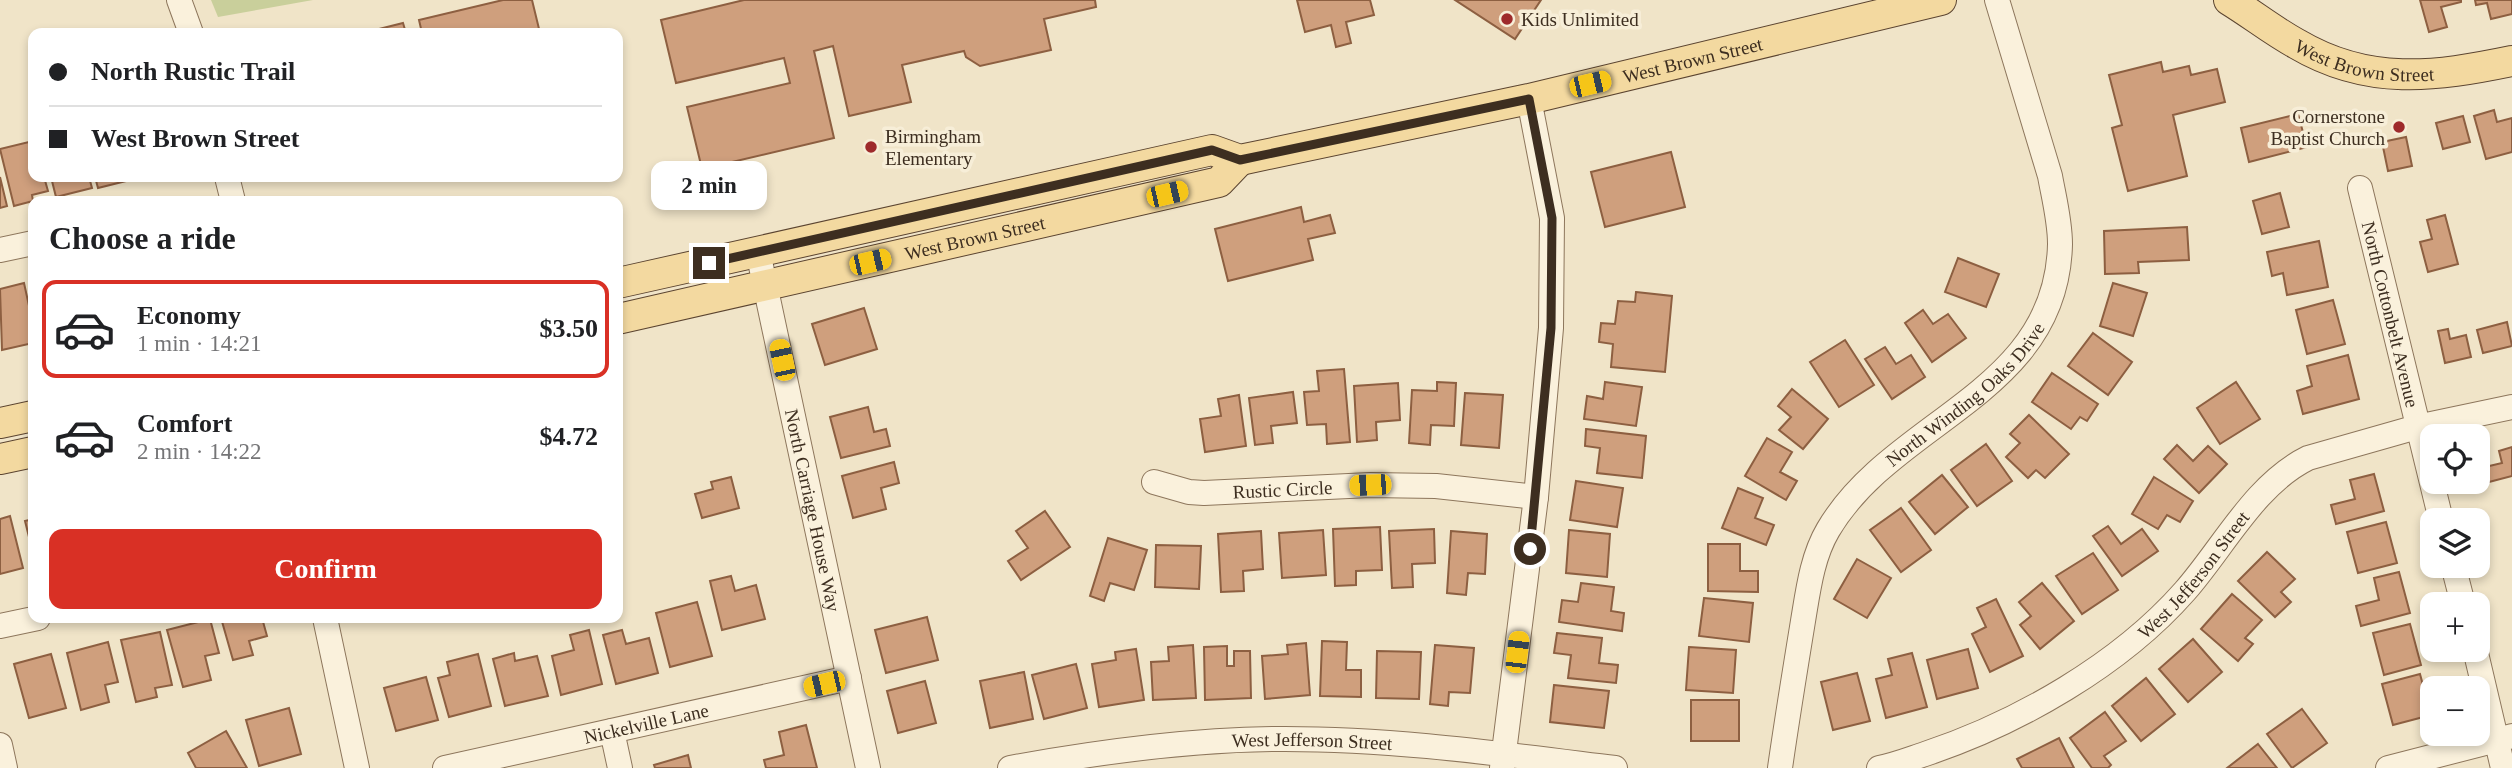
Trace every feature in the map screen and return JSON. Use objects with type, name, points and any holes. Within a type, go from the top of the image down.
[{"type":"main road","name":"West Brown Street","points":[[623,283],[1212,150],[1240,160],[1529,99],[1941,0]]},
{"type":"main road","name":"West Brown Street","points":[[2229,0],[2298,45],[2338,63],[2371,71],[2399,76],[2456,73],[2512,61]]},
{"type":"main road","name":"West Brown Street","points":[[623,318],[1219,182],[1240,160]]},
{"type":"main road","points":[[0,424],[28,417]]},
{"type":"main road","points":[[0,459],[28,453]]},
{"type":"street","points":[[179,0],[189,28]]},
{"type":"street","name":"North Winding Oaks Drive","points":[[1780,768],[1811,572],[1826,531],[1858,488],[1897,454],[1969,402],[2017,358],[2032,336],[2051,293],[2060,242],[2050,176],[1997,0]]},
{"type":"street","points":[[1504,761],[1536,497],[1551,328],[1552,218],[1529,99]]},
{"type":"street","name":"North Cottonbelt Avenue","points":[[2360,188],[2438,508]]},
{"type":"street","points":[[0,250],[28,244]]},
{"type":"street","name":"North Carriage House Way","points":[[758,252],[868,768]]},
{"type":"street","name":"West Jefferson Street","points":[[1879,768],[1947,747],[2009,721],[2081,679],[2135,639],[2185,591],[2231,530],[2274,481],[2291,467],[2308,458],[2417,427],[2512,407]]},
{"type":"street","name":"Rustic Circle","points":[[1154,482],[1189,492],[1204,493],[1370,485],[1436,486],[1536,497]]},
{"type":"street","points":[[0,626],[28,620]]},
{"type":"street","points":[[326,623],[357,768]]},
{"type":"street","points":[[2479,662],[2504,738],[2503,768]]},
{"type":"street","name":"Nickelville Lane","points":[[445,768],[849,678]]},
{"type":"street","points":[[612,732],[620,768]]},
{"type":"street","points":[[2388,768],[2504,738]]},
{"type":"street","name":"West Jefferson Street","points":[[1010,768],[1168,744],[1275,739],[1384,742],[1504,761],[1615,768]]},
{"type":"street","points":[[0,745],[5,768]]},
{"type":"green space","points":[[211,0],[313,0],[218,17]]},
{"type":"building","points":[[503,0],[532,0],[539,28],[421,28],[419,20]]},
{"type":"building","points":[[744,0],[1095,0],[1096,7],[1044,19],[1051,50],[980,66],[966,57],[964,51],[902,65],[911,102],[849,116],[833,46],[814,51],[834,138],[702,169],[687,107],[790,83],[784,58],[676,83],[661,20]]},
{"type":"building","points":[[1297,0],[1370,0],[1374,15],[1346,22],[1351,43],[1336,47],[1331,25],[1305,32]]},
{"type":"building","name":"Kids Unlimited","points":[[1455,0],[1541,0],[1515,39]]},
{"type":"building","points":[[2420,0],[2461,2],[2441,7],[2447,27],[2429,32]]},
{"type":"building","points":[[2475,0],[2512,0],[2512,14],[2491,19],[2487,3],[2476,5]]},
{"type":"building","points":[[403,23],[404,28],[383,28]]},
{"type":"building","points":[[2161,62],[2163,72],[2189,66],[2191,75],[2217,69],[2225,102],[2173,115],[2187,176],[2128,191],[2112,128],[2122,125],[2109,75]]},
{"type":"building","points":[[2494,110],[2497,122],[2512,118],[2512,152],[2486,159],[2474,116]]},
{"type":"building","points":[[2298,114],[2307,147],[2249,162],[2241,128]]},
{"type":"building","points":[[2463,116],[2470,142],[2443,149],[2436,123]]},
{"type":"building","points":[[2406,137],[2412,166],[2388,171],[2382,142]]},
{"type":"building","points":[[28,142],[28,182],[45,182],[48,191],[28,196],[28,202],[14,206],[0,149]]},
{"type":"building","points":[[1671,152],[1685,207],[1605,227],[1591,172]]},
{"type":"building","points":[[0,177],[7,206],[0,208]]},
{"type":"building","points":[[52,182],[90,182],[92,188],[56,196]]},
{"type":"building","points":[[96,182],[122,182],[98,188]]},
{"type":"building","points":[[2280,193],[2289,227],[2262,234],[2253,201]]},
{"type":"building","points":[[1301,207],[1304,222],[1330,215],[1335,233],[1308,239],[1313,260],[1228,281],[1215,229]]},
{"type":"building","points":[[2445,215],[2458,264],[2428,272],[2420,242],[2432,239],[2427,220]]},
{"type":"building","points":[[2187,227],[2189,260],[2138,262],[2139,273],[2105,274],[2104,231]]},
{"type":"building","points":[[2319,241],[2328,287],[2287,295],[2283,273],[2272,276],[2267,252]]},
{"type":"building","points":[[1958,258],[1999,274],[1986,307],[1945,292]]},
{"type":"building","points":[[24,283],[28,301],[28,344],[2,350],[0,289]]},
{"type":"building","points":[[2113,283],[2147,293],[2133,336],[2100,326]]},
{"type":"building","points":[[1636,292],[1672,296],[1665,372],[1611,367],[1613,344],[1599,342],[1601,323],[1615,324],[1618,301],[1635,302]]},
{"type":"building","points":[[2333,300],[2345,344],[2307,354],[2296,310]]},
{"type":"building","points":[[864,308],[877,349],[825,365],[812,324]]},
{"type":"building","points":[[1923,310],[1933,324],[1948,314],[1966,338],[1932,362],[1905,323]]},
{"type":"building","points":[[2507,322],[2512,346],[2483,353],[2477,330]]},
{"type":"building","points":[[2448,329],[2450,339],[2466,335],[2471,357],[2445,363],[2438,331]]},
{"type":"building","points":[[2093,333],[2132,362],[2108,395],[2068,366]]},
{"type":"building","points":[[1845,340],[1874,385],[1839,407],[1810,362]]},
{"type":"building","points":[[1885,347],[1896,364],[1911,355],[1925,377],[1892,399],[1865,359]]},
{"type":"building","points":[[2348,355],[2359,399],[2303,414],[2297,391],[2312,386],[2307,366]]},
{"type":"building","points":[[1344,369],[1350,442],[1327,444],[1326,424],[1307,425],[1304,392],[1319,391],[1317,371]]},
{"type":"building","points":[[2052,373],[2098,404],[2087,421],[2080,417],[2071,429],[2032,402]]},
{"type":"building","points":[[1437,382],[1456,383],[1454,426],[1431,425],[1430,445],[1409,443],[1412,390],[1437,391]]},
{"type":"building","points":[[1605,382],[1642,387],[1636,426],[1584,419],[1587,396],[1603,399]]},
{"type":"building","points":[[2236,382],[2260,419],[2220,444],[2197,408]]},
{"type":"building","points":[[1398,383],[1400,420],[1376,422],[1377,440],[1357,442],[1354,386]]},
{"type":"building","points":[[1792,389],[1828,419],[1803,449],[1779,430],[1791,417],[1778,406]]},
{"type":"building","points":[[1293,392],[1297,423],[1271,426],[1273,443],[1255,445],[1249,398]]},
{"type":"building","points":[[1465,393],[1503,395],[1499,448],[1461,445]]},
{"type":"building","points":[[1239,395],[1246,446],[1205,452],[1200,419],[1221,416],[1218,399]]},
{"type":"building","points":[[868,407],[874,432],[886,429],[890,446],[841,458],[830,417]]},
{"type":"building","points":[[2029,415],[2069,454],[2045,478],[2036,470],[2028,478],[2006,457],[2020,443],[2010,434]]},
{"type":"building","points":[[1586,429],[1646,436],[1642,478],[1597,473],[1600,448],[1585,446]]},
{"type":"building","points":[[1767,438],[1792,452],[1780,472],[1797,481],[1786,500],[1745,476]]},
{"type":"building","points":[[1986,444],[2012,481],[1977,506],[1951,470]]},
{"type":"building","points":[[2177,445],[2193,461],[2208,446],[2227,464],[2199,493],[2164,459]]},
{"type":"building","points":[[2512,447],[2512,476],[2490,482],[2490,466],[2502,463],[2499,451]]},
{"type":"building","points":[[894,462],[899,483],[881,488],[886,509],[853,518],[842,476]]},
{"type":"building","points":[[2374,474],[2384,511],[2336,524],[2331,505],[2355,499],[2350,480]]},
{"type":"building","points":[[1942,475],[1968,507],[1935,534],[1909,502]]},
{"type":"building","points":[[731,477],[739,508],[702,518],[695,494],[713,489],[711,482]]},
{"type":"building","points":[[2154,477],[2193,501],[2180,522],[2167,515],[2158,529],[2132,514]]},
{"type":"building","points":[[1576,481],[1623,488],[1617,527],[1570,520]]},
{"type":"building","points":[[1738,488],[1763,498],[1755,518],[1774,525],[1766,545],[1722,528]]},
{"type":"building","points":[[1901,508],[1931,550],[1901,572],[1870,530]]},
{"type":"building","points":[[1045,511],[1070,547],[1021,580],[1008,561],[1028,548],[1016,531]]},
{"type":"building","points":[[10,516],[23,568],[0,574],[0,519]]},
{"type":"building","points":[[2386,522],[2397,563],[2358,573],[2347,532]]},
{"type":"building","points":[[2108,526],[2121,544],[2142,529],[2158,551],[2122,576],[2093,536]]},
{"type":"building","points":[[1380,527],[1382,570],[1356,571],[1356,585],[1335,586],[1333,529]]},
{"type":"building","points":[[1434,529],[1435,563],[1412,564],[1413,587],[1392,588],[1389,531]]},
{"type":"building","points":[[1323,530],[1326,575],[1282,578],[1279,533]]},
{"type":"building","points":[[1569,530],[1610,534],[1607,577],[1566,573]]},
{"type":"building","points":[[1261,531],[1263,569],[1243,571],[1244,591],[1221,592],[1218,534]]},
{"type":"building","points":[[1451,531],[1487,534],[1485,574],[1468,573],[1466,595],[1447,593]]},
{"type":"building","points":[[1108,538],[1147,550],[1134,590],[1110,583],[1104,601],[1090,596]]},
{"type":"building","points":[[1708,544],[1740,544],[1740,571],[1758,571],[1758,592],[1708,591]]},
{"type":"building","points":[[1156,545],[1201,546],[1199,589],[1155,587]]},
{"type":"building","points":[[2267,552],[2295,579],[2281,592],[2291,602],[2275,617],[2238,581]]},
{"type":"building","points":[[2093,553],[2118,590],[2082,614],[2056,576]]},
{"type":"building","points":[[1857,559],[1891,578],[1867,618],[1834,599]]},
{"type":"building","points":[[2399,572],[2410,613],[2361,626],[2356,606],[2379,600],[2374,578]]},
{"type":"building","points":[[731,576],[735,591],[756,585],[765,619],[722,630],[710,581]]},
{"type":"building","points":[[1581,583],[1614,587],[1611,611],[1624,613],[1622,631],[1559,622],[1562,600],[1578,602]]},
{"type":"building","points":[[2042,583],[2074,621],[2040,649],[2020,625],[2031,616],[2019,602]]},
{"type":"building","points":[[2232,594],[2262,620],[2245,638],[2253,644],[2238,661],[2201,629]]},
{"type":"building","points":[[1704,598],[1753,603],[1749,642],[1699,636]]},
{"type":"building","points":[[1996,599],[2023,656],[1990,672],[1972,634],[1986,627],[1977,608]]},
{"type":"building","points":[[697,602],[712,656],[670,667],[656,613]]},
{"type":"building","points":[[927,617],[938,660],[886,673],[875,630]]},
{"type":"building","points":[[194,623],[211,623],[219,653],[205,656],[211,680],[183,687],[167,630]]},
{"type":"building","points":[[222,623],[263,623],[267,636],[249,641],[253,655],[233,660]]},
{"type":"building","points":[[2410,624],[2421,665],[2384,675],[2373,633]]},
{"type":"building","points":[[589,630],[602,684],[561,695],[552,656],[574,650],[570,635]]},
{"type":"building","points":[[622,630],[626,644],[649,638],[658,673],[616,684],[603,635]]},
{"type":"building","points":[[160,632],[172,685],[155,688],[157,697],[136,702],[121,640]]},
{"type":"building","points":[[1557,633],[1602,638],[1599,663],[1618,665],[1616,683],[1568,678],[1571,655],[1554,653]]},
{"type":"building","points":[[2193,639],[2222,672],[2188,702],[2159,669]]},
{"type":"building","points":[[1322,641],[1347,642],[1346,670],[1361,670],[1361,697],[1320,696]]},
{"type":"building","points":[[108,642],[118,682],[105,685],[109,702],[81,710],[67,653]]},
{"type":"building","points":[[1306,643],[1310,695],[1265,699],[1262,656],[1288,654],[1287,645]]},
{"type":"building","points":[[1193,645],[1196,698],[1153,700],[1151,662],[1169,661],[1168,647]]},
{"type":"building","points":[[1435,645],[1474,648],[1470,693],[1449,692],[1448,706],[1430,704]]},
{"type":"building","points":[[1227,646],[1227,666],[1234,666],[1234,651],[1250,651],[1251,698],[1205,700],[1204,647]]},
{"type":"building","points":[[1689,647],[1736,650],[1733,693],[1686,690]]},
{"type":"building","points":[[1136,649],[1144,700],[1099,707],[1092,664],[1116,660],[1115,652]]},
{"type":"building","points":[[1968,649],[1978,688],[1937,699],[1927,660]]},
{"type":"building","points":[[1377,651],[1421,652],[1419,699],[1376,698]]},
{"type":"building","points":[[514,653],[515,661],[537,656],[548,696],[505,706],[493,659]]},
{"type":"building","points":[[1912,653],[1927,707],[1886,718],[1876,679],[1892,675],[1888,659]]},
{"type":"building","points":[[51,654],[66,708],[29,718],[14,664]]},
{"type":"building","points":[[478,654],[491,706],[449,717],[438,678],[450,675],[447,662]]},
{"type":"building","points":[[1076,664],[1087,708],[1044,719],[1032,675]]},
{"type":"building","points":[[1024,672],[1033,719],[990,728],[980,681]]},
{"type":"building","points":[[1857,673],[1870,721],[1833,730],[1821,682]]},
{"type":"building","points":[[2420,674],[2420,718],[2393,725],[2382,684]]},
{"type":"building","points":[[426,677],[438,720],[396,731],[384,688]]},
{"type":"building","points":[[2146,678],[2175,714],[2141,741],[2112,706]]},
{"type":"building","points":[[925,681],[936,723],[898,733],[887,691]]},
{"type":"building","points":[[1554,685],[1609,691],[1604,728],[1550,722]]},
{"type":"building","points":[[1691,700],[1739,700],[1739,741],[1691,741]]},
{"type":"building","points":[[289,708],[301,754],[259,766],[246,720]]},
{"type":"building","points":[[2302,709],[2327,743],[2292,768],[2267,734]]},
{"type":"building","points":[[2105,712],[2126,741],[2104,756],[2111,765],[2108,768],[2092,768],[2070,738]]},
{"type":"building","points":[[806,725],[817,768],[766,768],[764,760],[784,755],[779,732]]},
{"type":"building","points":[[226,731],[247,768],[196,768],[188,753]]},
{"type":"building","points":[[2059,738],[2074,768],[2022,768],[2017,759]]},
{"type":"building","points":[[2258,744],[2277,768],[2227,768]]},
{"type":"building","points":[[688,755],[691,768],[655,768],[654,765]]},
{"type":"place","name":"Kids Unlimited","points":[[1507,19]]},
{"type":"place","name":"Cornerstone Baptist Church","points":[[2399,127]]},
{"type":"place","name":"Birmingham Elementary","points":[[871,147]]},
{"type":"route","points":[[709,263],[1212,150],[1240,160],[1529,99],[1552,218],[1551,328],[1530,549]]}]
